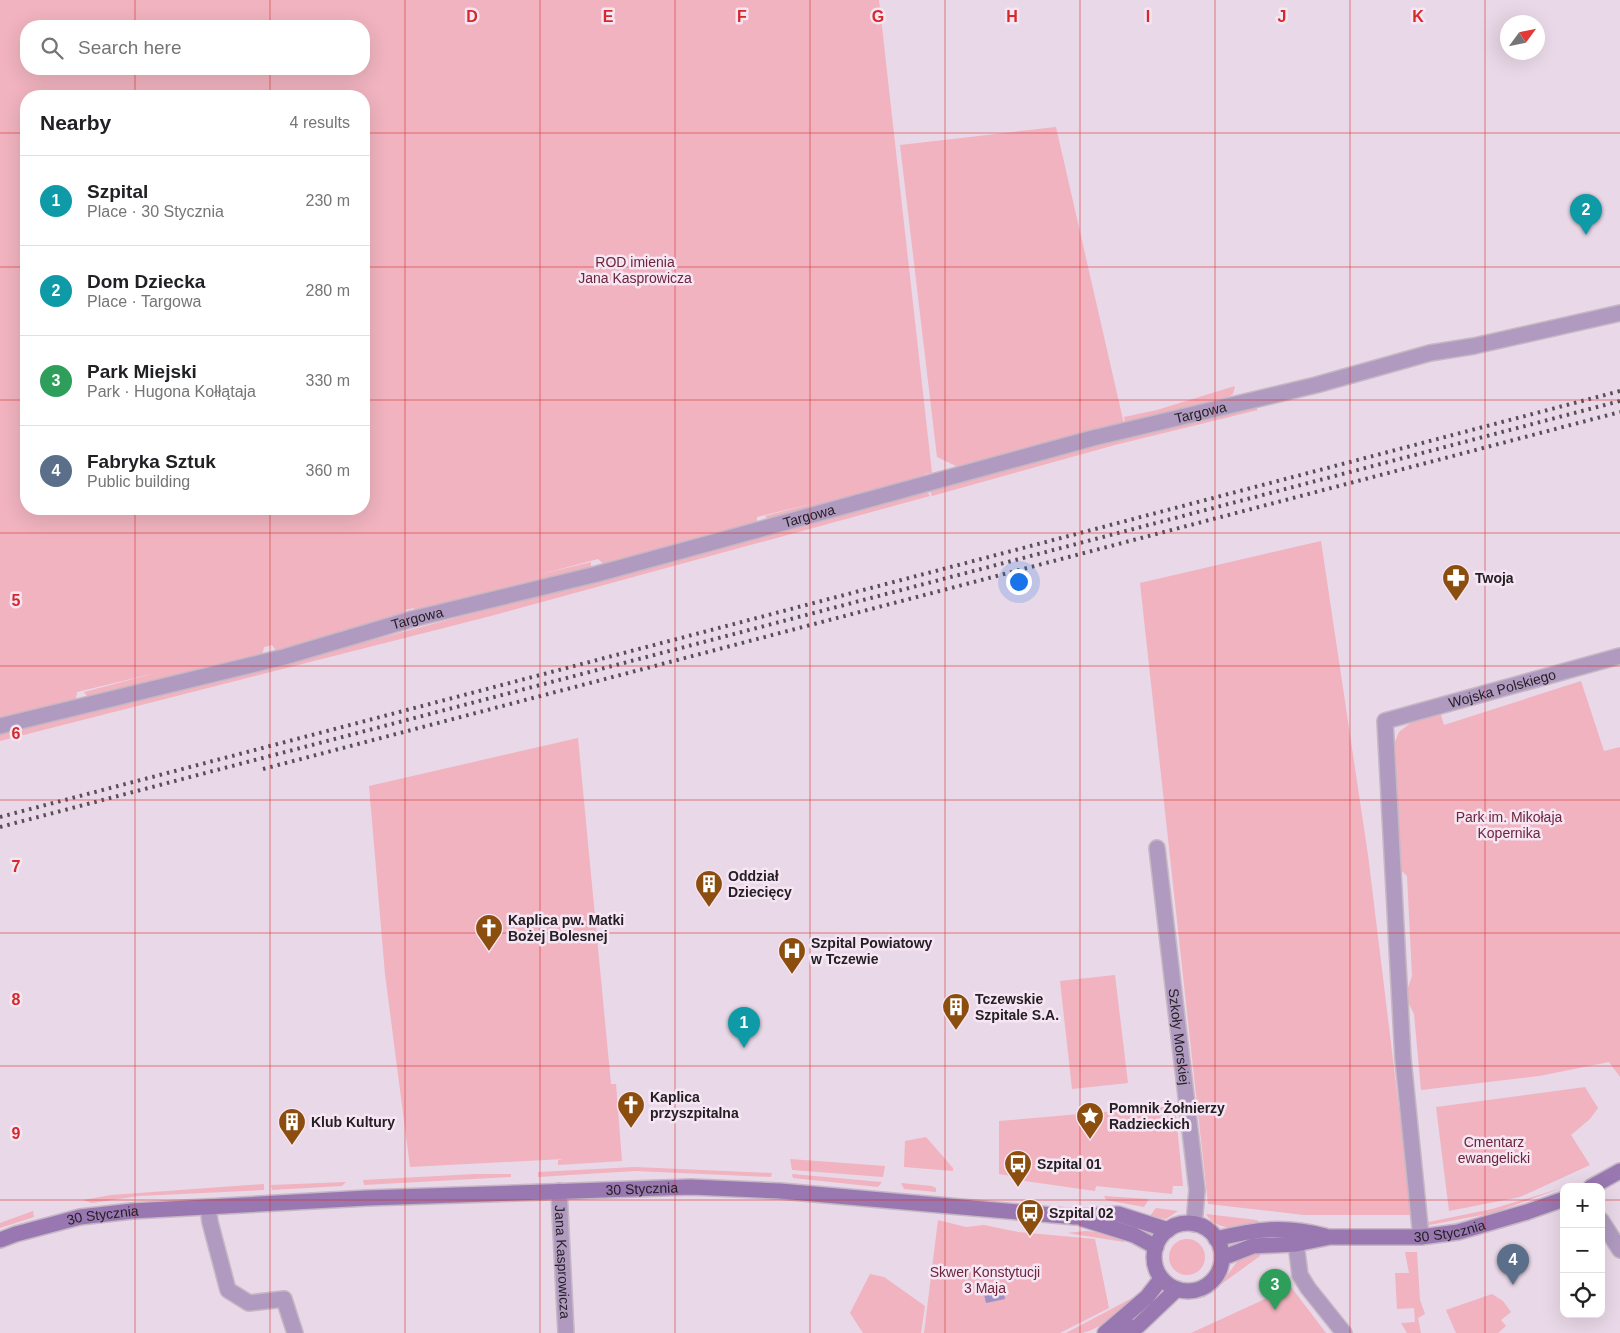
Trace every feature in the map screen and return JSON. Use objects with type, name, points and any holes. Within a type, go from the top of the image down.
[{"type":"street","name":"Targowa","points":[[0,726],[284,656],[412,619],[597,574],[1093,438],[1316,384],[1430,353],[1474,346],[1620,313]]},
{"type":"street","name":"Wojska Polskiego","points":[[1421,1237],[1403,1059],[1385,720],[1620,656]]},
{"type":"street","name":"Szkoły Morskiej","points":[[1157,848],[1198,1190],[1194,1224]]},
{"type":"street","points":[[1598,1183],[1620,1171]]},
{"type":"street","name":"30 Stycznia","points":[[0,1240],[80,1217],[132,1211],[559,1190],[691,1187],[780,1191],[1075,1217],[1118,1214],[1168,1230]]},
{"type":"street","name":"Jana Kasprowicza","points":[[559,1190],[566,1333]]},
{"type":"street","name":"30 Stycznia","points":[[1222,1258],[1253,1246],[1296,1244],[1330,1237],[1421,1237],[1478,1228],[1560,1200]]},
{"type":"street","points":[[208,1207],[210,1222],[228,1290],[249,1304],[284,1299],[295,1333]]},
{"type":"street","name":"30 Stycznia","points":[[1075,1217],[1134,1235],[1156,1247]]},
{"type":"street","points":[[1194,1224],[1210,1232],[1216,1239],[1222,1258],[1215,1278],[1207,1285],[1198,1290],[1177,1290],[1161,1278],[1155,1263],[1156,1247],[1168,1230],[1176,1226],[1194,1224]]},
{"type":"street","points":[[1605,1226],[1620,1250]]},
{"type":"street","name":"30 Stycznia","points":[[1216,1239],[1254,1230],[1276,1229],[1311,1232],[1330,1237]]},
{"type":"street","points":[[1296,1244],[1300,1275],[1344,1333]]},
{"type":"street","points":[[1104,1333],[1147,1297],[1161,1278]]},
{"type":"street","points":[[1114,1333],[1138,1326],[1177,1290]]},
{"type":"green space","name":"ROD imienia Jana Kasprowicza","points":[[0,0],[879,0],[932,473],[925,474],[924,477],[769,520],[765,516],[818,502],[757,517],[757,523],[605,565],[598,559],[534,576],[591,562],[591,567],[588,570],[414,616],[414,608],[405,610],[405,618],[277,652],[272,645],[264,647],[262,655],[88,698],[84,692],[156,673],[77,692],[76,699],[0,719]]},
{"type":"green space","points":[[1056,127],[1124,424],[958,467],[937,457],[900,145]]},
{"type":"green space","points":[[1235,386],[1233,394],[1228,397],[1125,423],[1124,417],[1157,410]]},
{"type":"green space","points":[[1255,406],[1258,410],[1115,445],[932,496],[930,491],[1138,434]]},
{"type":"green space","points":[[927,492],[930,496],[487,617],[0,741],[0,732],[283,664]]},
{"type":"green space","points":[[1321,541],[1368,855],[1412,1215],[1304,1215],[1208,1204],[1140,583]]},
{"type":"green space","name":"Park im. Mikołaja Kopernika","points":[[1581,681],[1604,751],[1620,747],[1620,1077],[1609,1062],[1539,1076],[1421,1090],[1414,1014],[1405,996],[1412,976],[1407,876],[1401,870],[1391,751],[1399,732],[1413,721],[1440,712],[1444,725]]},
{"type":"green space","points":[[578,738],[611,1084],[616,1084],[622,1161],[558,1165],[558,1160],[563,1159],[410,1167],[385,974],[369,786]]},
{"type":"green space","points":[[1115,975],[1128,1083],[1072,1089],[1060,981]]},
{"type":"green space","name":"Cmentarz ewangelicki","points":[[1585,1087],[1598,1108],[1590,1119],[1571,1135],[1590,1165],[1520,1197],[1449,1211],[1436,1107]]},
{"type":"green space","points":[[1175,1106],[1183,1186],[1173,1186],[1172,1194],[1096,1186],[1095,1191],[1010,1179],[1011,1176],[999,1174],[999,1121]]},
{"type":"green space","points":[[926,1137],[953,1168],[953,1171],[904,1167],[905,1141]]},
{"type":"green space","points":[[790,1159],[885,1166],[883,1177],[792,1170]]},
{"type":"green space","points":[[635,1167],[772,1173],[771,1177],[635,1171],[538,1177],[538,1172]]},
{"type":"green space","points":[[511,1174],[511,1177],[364,1185],[363,1180]]},
{"type":"green space","points":[[792,1174],[882,1182],[878,1187],[793,1178]]},
{"type":"green space","points":[[346,1182],[342,1186],[272,1190],[271,1185]]},
{"type":"green space","points":[[901,1183],[932,1186],[936,1188],[936,1192],[904,1189]]},
{"type":"green space","points":[[264,1184],[264,1190],[139,1196],[92,1203],[83,1200],[111,1195]]},
{"type":"green space","points":[[1560,1189],[1493,1213],[1429,1225],[1424,1223],[1492,1209]]},
{"type":"green space","points":[[1104,1196],[1149,1199],[1144,1207],[1106,1200]]},
{"type":"green space","points":[[1156,1208],[1178,1211],[1166,1219],[1150,1216]]},
{"type":"green space","points":[[33,1211],[34,1217],[0,1228],[0,1223]]},
{"type":"green space","points":[[1206,1214],[1257,1220],[1261,1224],[1238,1227],[1224,1226],[1211,1220]]},
{"type":"green space","name":"Skwer Konstytucji 3 Maja","points":[[938,1220],[966,1227],[984,1225],[1018,1232],[1095,1239],[1109,1308],[1060,1333],[924,1333]]},
{"type":"green space","points":[[1085,1231],[1111,1233],[1127,1239],[1124,1242],[1067,1233]]},
{"type":"green space","points":[[1187,1239],[1194,1240],[1200,1244],[1204,1250],[1204,1264],[1200,1270],[1194,1274],[1187,1275],[1180,1274],[1174,1270],[1170,1264],[1169,1257],[1170,1250],[1174,1244],[1180,1240]]},
{"type":"green space","points":[[1261,1252],[1260,1256],[1220,1285],[1239,1259]]},
{"type":"green space","points":[[1405,1252],[1417,1252],[1420,1300],[1425,1314],[1418,1318],[1421,1333],[1407,1333],[1401,1323],[1415,1322],[1414,1308],[1397,1309],[1395,1273],[1409,1273]]},
{"type":"green space","points":[[870,1274],[884,1277],[925,1306],[921,1333],[863,1333],[850,1313]]},
{"type":"green space","points":[[1291,1287],[1326,1333],[1191,1333]]},
{"type":"green space","points":[[1492,1294],[1503,1301],[1511,1312],[1501,1320],[1506,1326],[1498,1333],[1456,1333],[1446,1310]]},
{"type":"green space","points":[[1134,1297],[1135,1299],[1124,1309],[1096,1328],[1082,1333],[1066,1333]]},
{"type":"shaded area","points":[[1003,1289],[1005,1299],[986,1303],[984,1294]]},
{"type":"railway","points":[[0,817],[1620,391]]},
{"type":"railway","points":[[0,827],[1620,401]]},
{"type":"railway","points":[[263,769],[1620,412]]},
{"type":"place","name":"Dom Dziecka","points":[[1586,235]]},
{"type":"place","name":"Twoja","points":[[1456,602]]},
{"type":"place","name":"Oddział Dziecięcy","points":[[709,908]]},
{"type":"place","name":"Kaplica pw. Matki Bożej Bolesnej","points":[[489,952]]},
{"type":"place","name":"Szpital Powiatowy w Tczewie","points":[[792,975]]},
{"type":"place","name":"Tczewskie Szpitale S.A.","points":[[956,1031]]},
{"type":"place","name":"Szpital","points":[[744,1048]]},
{"type":"place","name":"Kaplica przyszpitalna","points":[[631,1129]]},
{"type":"place","name":"Pomnik Żołnierzy Radzieckich","points":[[1090,1140]]},
{"type":"place","name":"Klub Kultury","points":[[292,1146]]},
{"type":"place","name":"Szpital 01","points":[[1018,1188]]},
{"type":"place","name":"Szpital 02","points":[[1030,1237]]},
{"type":"place","name":"Fabryka Sztuk","points":[[1513,1285]]},
{"type":"place","name":"Park Miejski","points":[[1275,1310]]}]
